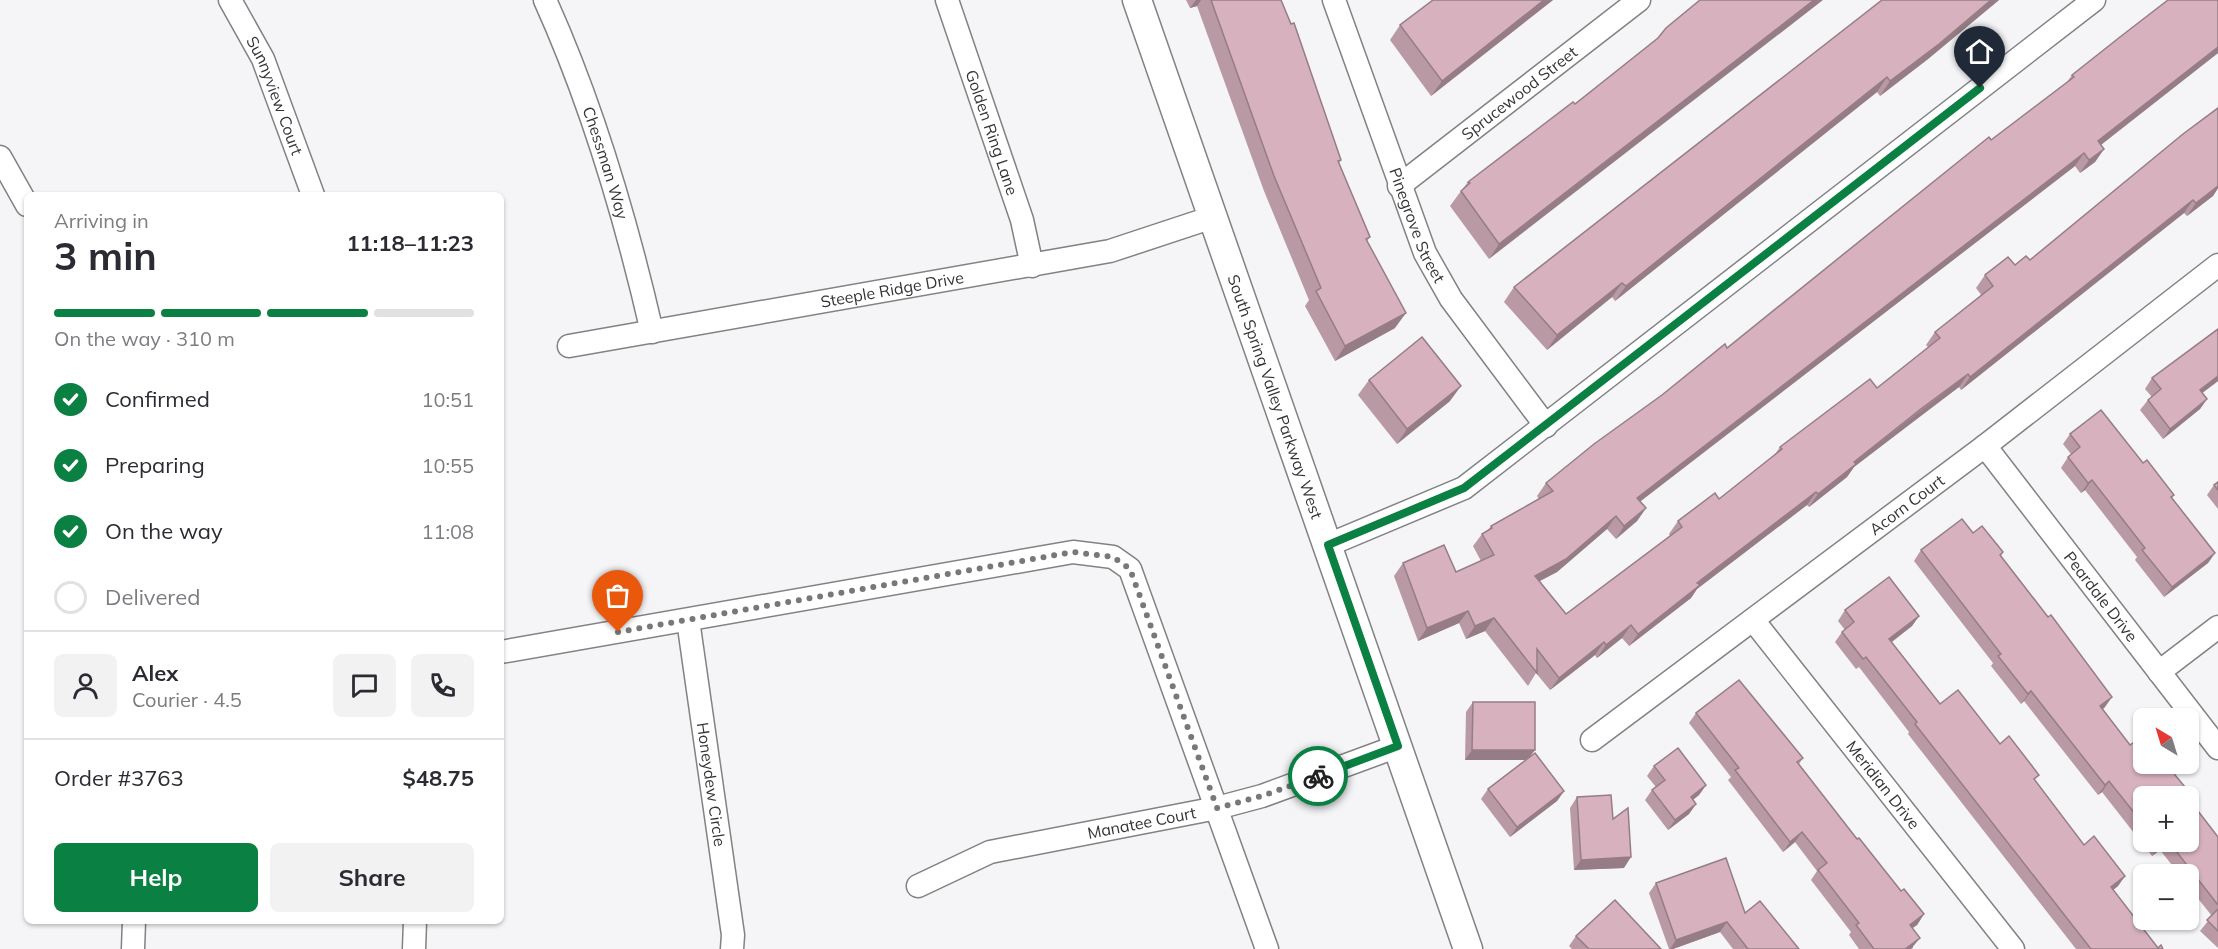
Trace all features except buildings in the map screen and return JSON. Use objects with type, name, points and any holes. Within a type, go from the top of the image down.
[{"type":"street","name":"Sunnyview Court","points":[[230,0],[263,60],[312,192]]},
{"type":"street","name":"Chessman Way","points":[[545,0],[568,50],[632,246],[652,332]]},
{"type":"street","name":"Golden Ring Lane","points":[[947,0],[1022,220],[1032,266]]},
{"type":"street","name":"South Spring Valley Parkway West","points":[[1137,0],[1468,949]]},
{"type":"street","name":"Pinegrove Street","points":[[1334,0],[1425,253],[1451,299],[1546,426]]},
{"type":"street","name":"Sprucewood Street","points":[[1399,186],[1639,0]]},
{"type":"street","points":[[1328,545],[1464,488],[2094,0]]},
{"type":"street","points":[[0,157],[24,200]]},
{"type":"street","name":"Steeple Ridge Drive","points":[[569,346],[1110,251],[1214,217]]},
{"type":"street","name":"Acorn Court","points":[[1592,740],[1984,446],[2218,265]]},
{"type":"street","name":"Peardale Drive","points":[[1984,446],[2218,748]]},
{"type":"street","points":[[504,651],[1073,552],[1113,557],[1130,569],[1267,949]]},
{"type":"street","name":"Honeydew Circle","points":[[688,620],[733,935],[732,949]]},
{"type":"street","name":"Meridian Drive","points":[[1753,620],[2013,949]]},
{"type":"street","points":[[2159,672],[2218,627]]},
{"type":"street","name":"Manatee Court","points":[[918,886],[990,852],[1217,808],[1262,796],[1398,746]]},
{"type":"street","points":[[134,949],[135,924]]},
{"type":"street","points":[[414,949],[415,924]]},
{"type":"way so far","points":[[618,632],[1073,552],[1113,557],[1130,569],[1217,808],[1262,796],[1318,776]]},
{"type":"route","points":[[1318,776],[1398,746],[1328,545],[1464,488],[1980,88]]}]
